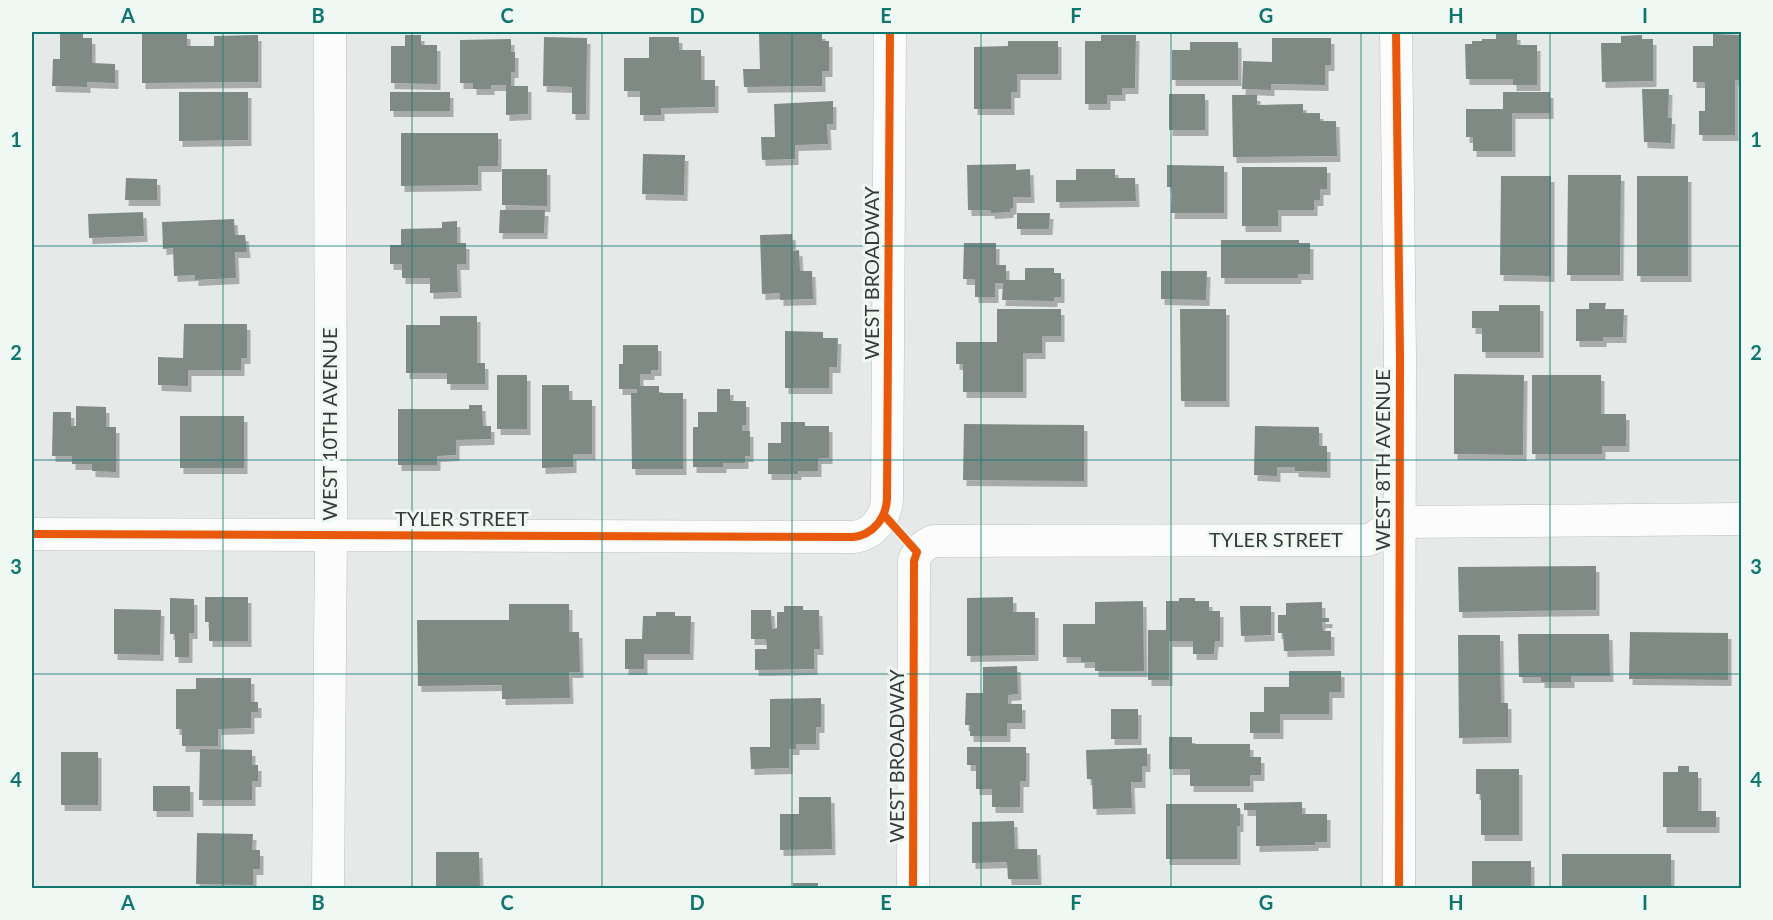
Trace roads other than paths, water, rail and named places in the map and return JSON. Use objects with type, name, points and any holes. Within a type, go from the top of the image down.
[{"type":"street","name":"WEST 10TH AVENUE","points":[[328,888],[331,535],[330,32]]},
{"type":"street","name":"WEST BROADWAY","points":[[884,515],[887,507],[888,487],[890,32]]},
{"type":"street","name":"WEST 8TH AVENUE","points":[[1396,32],[1400,522],[1399,888]]},
{"type":"street","name":"TYLER STREET","points":[[32,534],[853,537],[867,533],[884,515]]},
{"type":"street","points":[[1400,522],[1742,519]]},
{"type":"street","name":"TYLER STREET","points":[[917,552],[923,546],[942,540],[1368,540],[1375,538],[1391,524],[1400,522]]},
{"type":"street","name":"WEST BROADWAY","points":[[913,888],[914,561],[917,552]]}]
